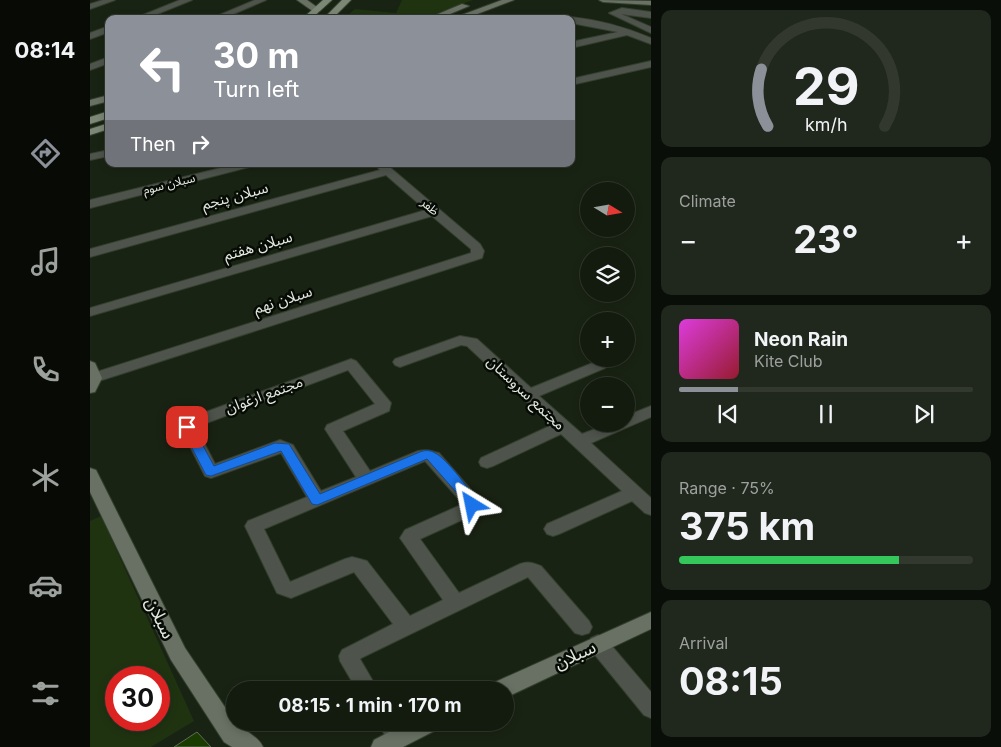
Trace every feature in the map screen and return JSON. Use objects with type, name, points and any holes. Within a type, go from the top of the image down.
[{"type":"main road","points":[[311,15],[328,0]]},
{"type":"main road","points":[[331,15],[347,0]]},
{"type":"main road","points":[[90,121],[105,115]]},
{"type":"main road","points":[[90,132],[105,127]]},
{"type":"street","points":[[90,7],[110,0]]},
{"type":"street","points":[[148,15],[188,0]]},
{"type":"street","points":[[224,15],[262,0]]},
{"type":"street","points":[[301,0],[318,10]]},
{"type":"street","points":[[467,15],[510,0]]},
{"type":"street","points":[[604,0],[651,3]]},
{"type":"street","points":[[441,15],[473,3]]},
{"type":"street","points":[[651,15],[622,11],[613,13],[651,30]]},
{"type":"street","points":[[575,20],[588,21],[630,32],[651,42]]},
{"type":"street","points":[[90,36],[105,30]]},
{"type":"street","points":[[575,44],[630,32]]},
{"type":"street","points":[[90,67],[105,61]]},
{"type":"street","points":[[575,81],[651,64]]},
{"type":"street","points":[[90,103],[105,99]]},
{"type":"street","points":[[90,157],[105,154]]},
{"type":"street","name":"سبلان سوم","points":[[90,204],[237,167]]},
{"type":"street","name":"ظفر","points":[[384,167],[476,247],[478,251]]},
{"type":"street","name":"سبلان پنجم","points":[[90,253],[384,167]]},
{"type":"street","name":"سبلان هفتم","points":[[90,312],[435,211]]},
{"type":"street","name":"سبلان نهم","points":[[91,378],[477,255],[478,251]]},
{"type":"street","name":"مجتمع سروستان","points":[[400,362],[460,340],[472,342],[562,427],[644,498]]},
{"type":"street","name":"مجتمع ارغوان","points":[[317,500],[284,447],[280,446],[211,472],[208,470],[187,425],[351,364],[383,403],[383,407],[333,429],[367,479]]},
{"type":"street","points":[[527,395],[595,367]]},
{"type":"street","points":[[635,418],[651,411]]},
{"type":"street","points":[[487,462],[562,427]]},
{"type":"street","points":[[579,442],[603,432]]},
{"type":"street","points":[[407,627],[357,564],[352,564],[291,590],[284,588],[254,526],[424,455],[429,455],[433,457],[470,499],[472,505],[469,510],[411,535],[409,538],[456,604]]},
{"type":"street","name":"سبلان","points":[[90,474],[178,654],[232,735],[252,747]]},
{"type":"street","points":[[553,529],[644,498]]},
{"type":"street","points":[[362,681],[349,656],[527,569],[534,571],[582,627]]},
{"type":"street","name":"سبلان","points":[[514,683],[651,620]]},
{"type":"street","points":[[598,644],[651,708]]},
{"type":"street","points":[[389,736],[404,731]]},
{"type":"green space","points":[[402,0],[473,0],[432,15],[348,15],[355,9],[396,13]]},
{"type":"green space","points":[[101,516],[169,666],[105,666],[105,731],[170,731],[170,668],[194,721],[151,747],[90,747],[90,521]]},
{"type":"building","points":[[197,732],[211,747],[174,747]]},
{"type":"route","points":[[187,427],[208,470],[211,472],[280,446],[284,447],[287,448],[317,500],[424,455],[429,455],[433,457],[470,499],[472,505]]}]
